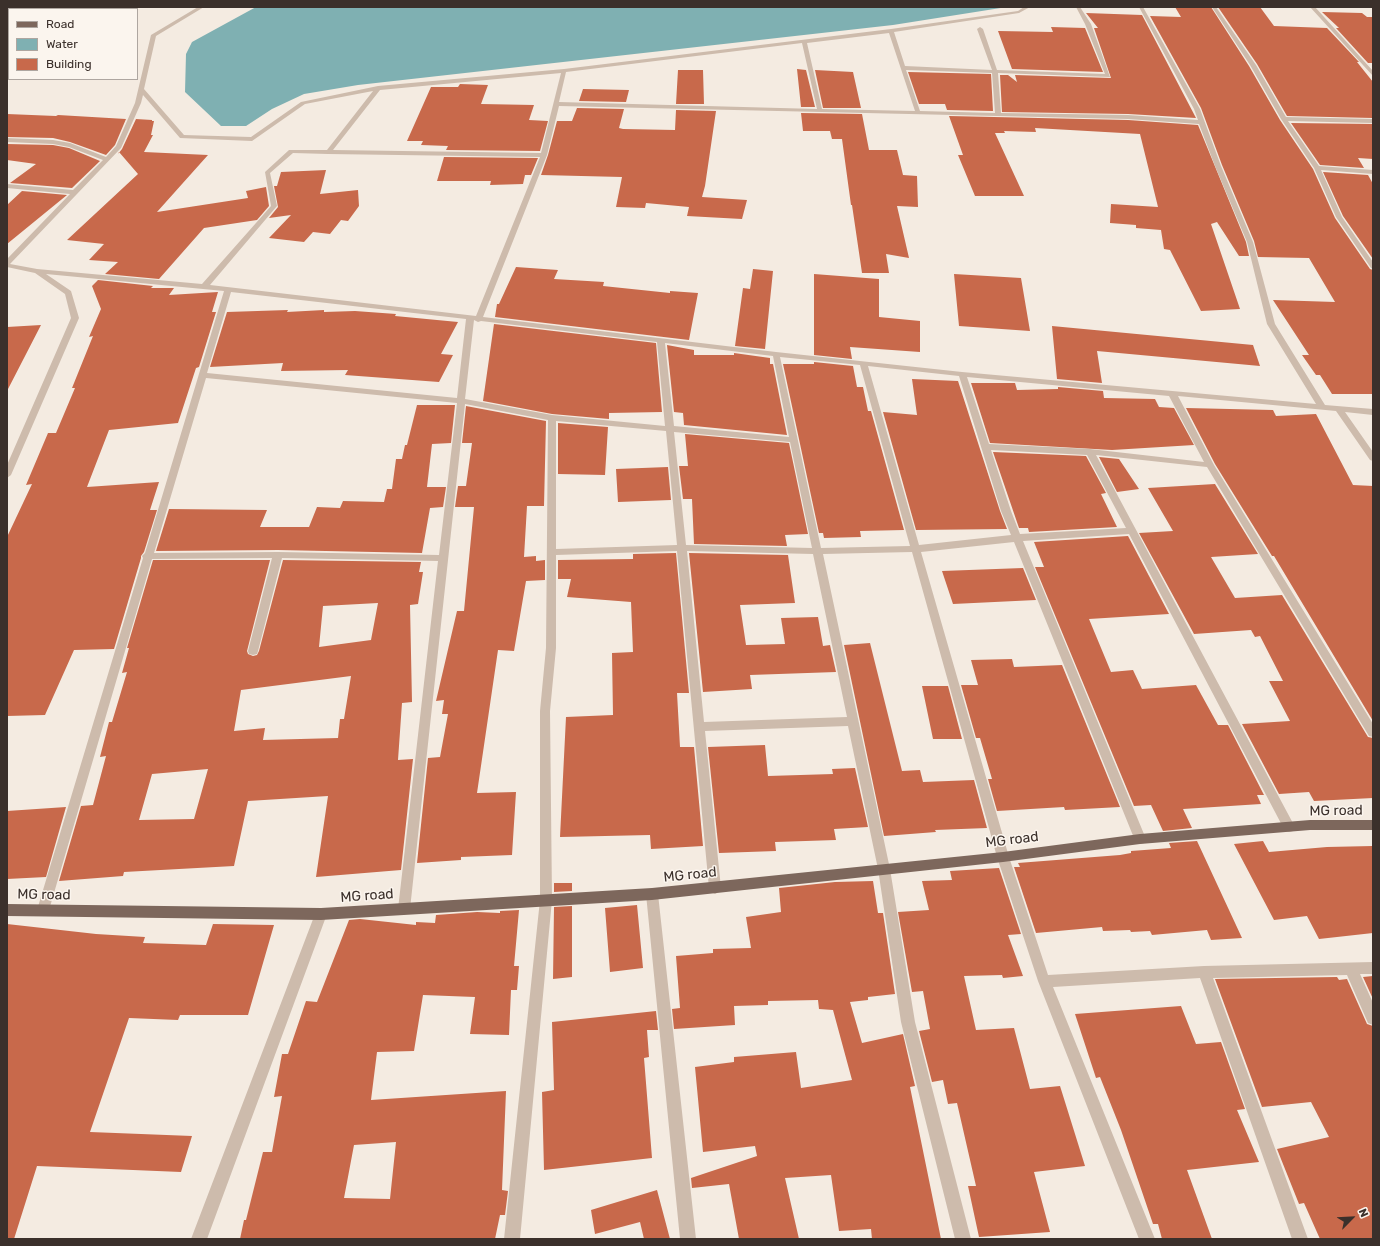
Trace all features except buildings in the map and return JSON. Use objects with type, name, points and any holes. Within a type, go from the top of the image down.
[{"type":"main road","name":"MG road","points":[[7,910],[321,914],[652,894],[1002,857],[1140,839],[1289,827],[1373,825]]},
{"type":"street","points":[[202,7],[154,35],[138,103],[119,147],[73,192],[7,264],[37,271],[204,287],[776,354],[962,374],[1373,412]]},
{"type":"street","points":[[141,89],[182,137],[252,139],[303,103],[378,88],[564,71],[804,42],[1018,12],[1028,7]]},
{"type":"street","points":[[903,68],[1108,76],[1088,24],[1078,7]]},
{"type":"street","points":[[1141,7],[1197,109],[1250,242],[1271,324],[1322,407]]},
{"type":"street","points":[[1214,7],[1317,168],[1340,217],[1373,267]]},
{"type":"street","points":[[1312,7],[1373,74]]},
{"type":"street","points":[[980,29],[995,71],[998,115]]},
{"type":"street","points":[[891,31],[918,113]]},
{"type":"street","points":[[804,42],[820,111]]},
{"type":"street","points":[[404,909],[461,401],[474,319],[544,155],[564,71]]},
{"type":"street","points":[[328,152],[378,88]]},
{"type":"street","points":[[556,104],[1128,117],[1202,122]]},
{"type":"street","points":[[1284,118],[1373,121]]},
{"type":"street","points":[[7,140],[53,142],[70,145],[107,159]]},
{"type":"street","points":[[204,287],[274,206],[267,173],[291,151],[544,155]]},
{"type":"street","points":[[1317,168],[1373,172]]},
{"type":"street","points":[[7,186],[73,192]]},
{"type":"street","points":[[7,475],[11,458],[75,318],[68,293],[37,271]]},
{"type":"street","points":[[43,910],[147,556],[228,290]]},
{"type":"street","points":[[661,340],[715,888]]},
{"type":"street","points":[[776,354],[884,869],[908,1022],[963,1239]]},
{"type":"street","points":[[863,363],[1002,857],[1044,981],[1147,1239]]},
{"type":"street","points":[[962,374],[1006,512],[1018,538],[1140,839]]},
{"type":"street","points":[[202,375],[461,401],[552,418],[794,440]]},
{"type":"street","points":[[1172,393],[1210,465],[1373,733]]},
{"type":"street","points":[[1339,409],[1373,458]]},
{"type":"street","points":[[512,1239],[546,900],[545,711],[551,648],[552,418]]},
{"type":"street","points":[[986,447],[1090,452],[1210,465]]},
{"type":"street","points":[[1090,452],[1289,827]]},
{"type":"street","points":[[551,552],[682,548],[817,551],[916,549],[1018,538],[1131,531]]},
{"type":"street","points":[[147,556],[278,555],[443,558]]},
{"type":"street","points":[[253,651],[278,555]]},
{"type":"street","points":[[699,727],[853,721]]},
{"type":"street","points":[[652,894],[688,1239]]},
{"type":"street","points":[[199,1239],[321,914]]},
{"type":"street","points":[[1350,968],[1373,1018]]},
{"type":"street","points":[[1044,981],[1204,972],[1373,968]]},
{"type":"street","points":[[1204,972],[1300,1239]]},
{"type":"water","points":[[256,7],[1007,7],[893,25],[358,85],[304,94],[272,109],[246,126],[221,126],[185,92],[186,54],[192,42]]}]
